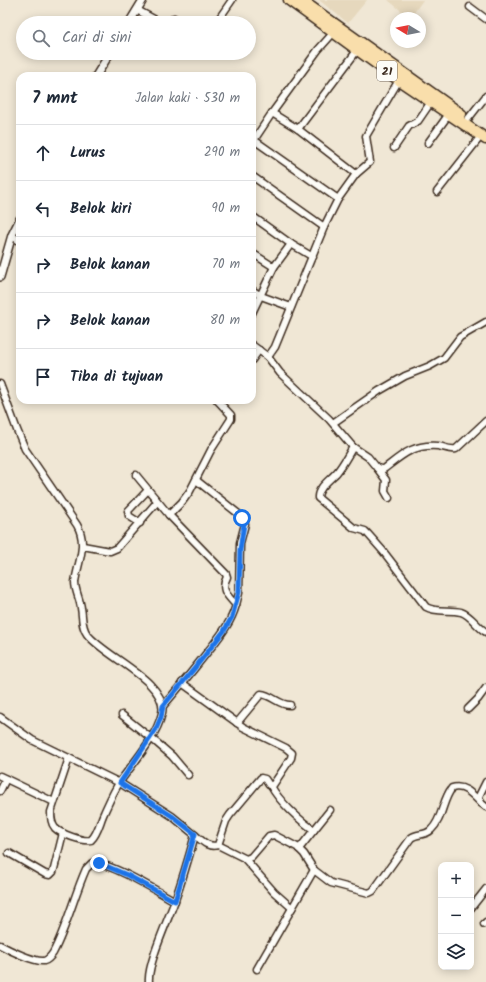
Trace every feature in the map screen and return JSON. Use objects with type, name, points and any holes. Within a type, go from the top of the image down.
[{"type":"highway","name":"21","points":[[289,0],[302,3],[360,47],[468,119],[484,136]]},
{"type":"highway","name":"21","points":[[360,47],[399,80],[484,136]]},
{"type":"street","points":[[134,16],[144,0]]},
{"type":"street","points":[[221,16],[232,0]]},
{"type":"street","points":[[470,7],[486,19]]},
{"type":"street","points":[[138,10],[149,16]]},
{"type":"street","points":[[256,137],[318,50],[336,30]]},
{"type":"street","points":[[298,130],[360,47]]},
{"type":"street","points":[[98,72],[106,60]]},
{"type":"street","points":[[268,357],[275,347],[324,227],[338,199],[356,174],[370,162],[366,136],[399,80]]},
{"type":"street","points":[[468,119],[486,96]]},
{"type":"street","points":[[394,148],[409,126],[418,121],[431,102]]},
{"type":"street","points":[[272,113],[298,130],[356,174]]},
{"type":"street","points":[[428,143],[449,114]]},
{"type":"street","points":[[437,192],[484,136]]},
{"type":"street","points":[[256,144],[338,199]]},
{"type":"street","points":[[256,179],[324,227]]},
{"type":"street","points":[[256,219],[291,244],[313,257]]},
{"type":"street","points":[[0,277],[12,235],[16,228]]},
{"type":"street","points":[[12,235],[16,238]]},
{"type":"street","points":[[256,305],[274,267],[291,244]]},
{"type":"street","points":[[256,256],[274,267]]},
{"type":"street","points":[[256,293],[291,307]]},
{"type":"street","points":[[332,423],[379,391],[405,376],[430,366],[444,358],[460,337],[486,322]]},
{"type":"street","points":[[256,348],[268,357],[280,373],[310,400],[353,447],[368,457],[386,480],[385,491],[389,498]]},
{"type":"street","points":[[256,354],[259,350]]},
{"type":"street","points":[[0,384],[23,445],[80,530],[83,546],[75,587],[82,609],[83,628],[96,644],[130,667],[148,684],[159,696],[163,706]]},
{"type":"street","points":[[169,515],[190,492],[214,445],[232,419],[231,415],[222,404]]},
{"type":"street","points":[[377,468],[384,469],[406,452],[423,446],[442,446],[451,450],[456,449],[486,421]]},
{"type":"street","points":[[353,447],[336,472],[317,495],[318,498],[354,528],[365,531],[368,534],[426,607],[432,610],[462,612],[486,632]]},
{"type":"street","points":[[136,475],[157,502],[226,574],[227,577],[223,584],[223,588],[236,605]]},
{"type":"street","points":[[69,758],[54,802],[51,818],[55,827],[63,832],[80,840],[91,840],[96,834],[107,806],[120,783],[159,724],[163,706],[227,627],[236,605],[239,592],[240,550],[244,521],[240,516],[196,480]]},
{"type":"street","points":[[140,523],[129,516],[128,511],[148,490]]},
{"type":"street","points":[[83,546],[104,550],[114,550],[121,546],[157,502]]},
{"type":"street","points":[[182,683],[237,723],[252,732],[292,751],[291,758],[271,786]]},
{"type":"street","points":[[468,709],[486,688]]},
{"type":"street","points":[[237,723],[261,694],[282,704],[290,705]]},
{"type":"street","points":[[122,715],[172,756],[188,775]]},
{"type":"street","points":[[0,717],[27,737],[120,783],[172,816],[208,845],[218,845],[244,859],[255,872],[292,908]]},
{"type":"street","points":[[0,791],[3,778],[54,802]]},
{"type":"street","points":[[218,845],[228,818],[261,778],[265,778],[276,795],[294,815],[314,830]]},
{"type":"street","points":[[481,803],[480,793],[486,782]]},
{"type":"street","points":[[244,859],[251,857],[271,835],[292,844],[299,849],[314,870],[324,878],[336,884],[366,893],[371,892],[411,838],[416,835],[425,834],[433,828],[452,788],[456,786],[466,790],[486,807]]},
{"type":"street","points":[[299,849],[330,810]]},
{"type":"street","points":[[9,853],[45,874],[50,875],[54,869],[63,832]]},
{"type":"street","points":[[149,982],[149,975],[157,949],[175,901],[195,834]]},
{"type":"street","points":[[0,945],[10,951],[38,960],[44,961],[48,959],[52,954],[86,869],[92,863],[99,863],[119,871],[175,901]]},
{"type":"street","points":[[257,969],[314,870]]},
{"type":"street","points":[[474,904],[486,889]]},
{"type":"shaded area","points":[[319,0],[367,0],[348,23]]},
{"type":"shaded area","points":[[388,0],[423,0],[414,12],[403,12]]},
{"type":"route","points":[[99,863],[127,875],[175,901],[195,834],[172,816],[120,783],[159,724],[163,706],[224,631],[232,617],[239,592],[240,543],[244,528],[242,518]]}]
